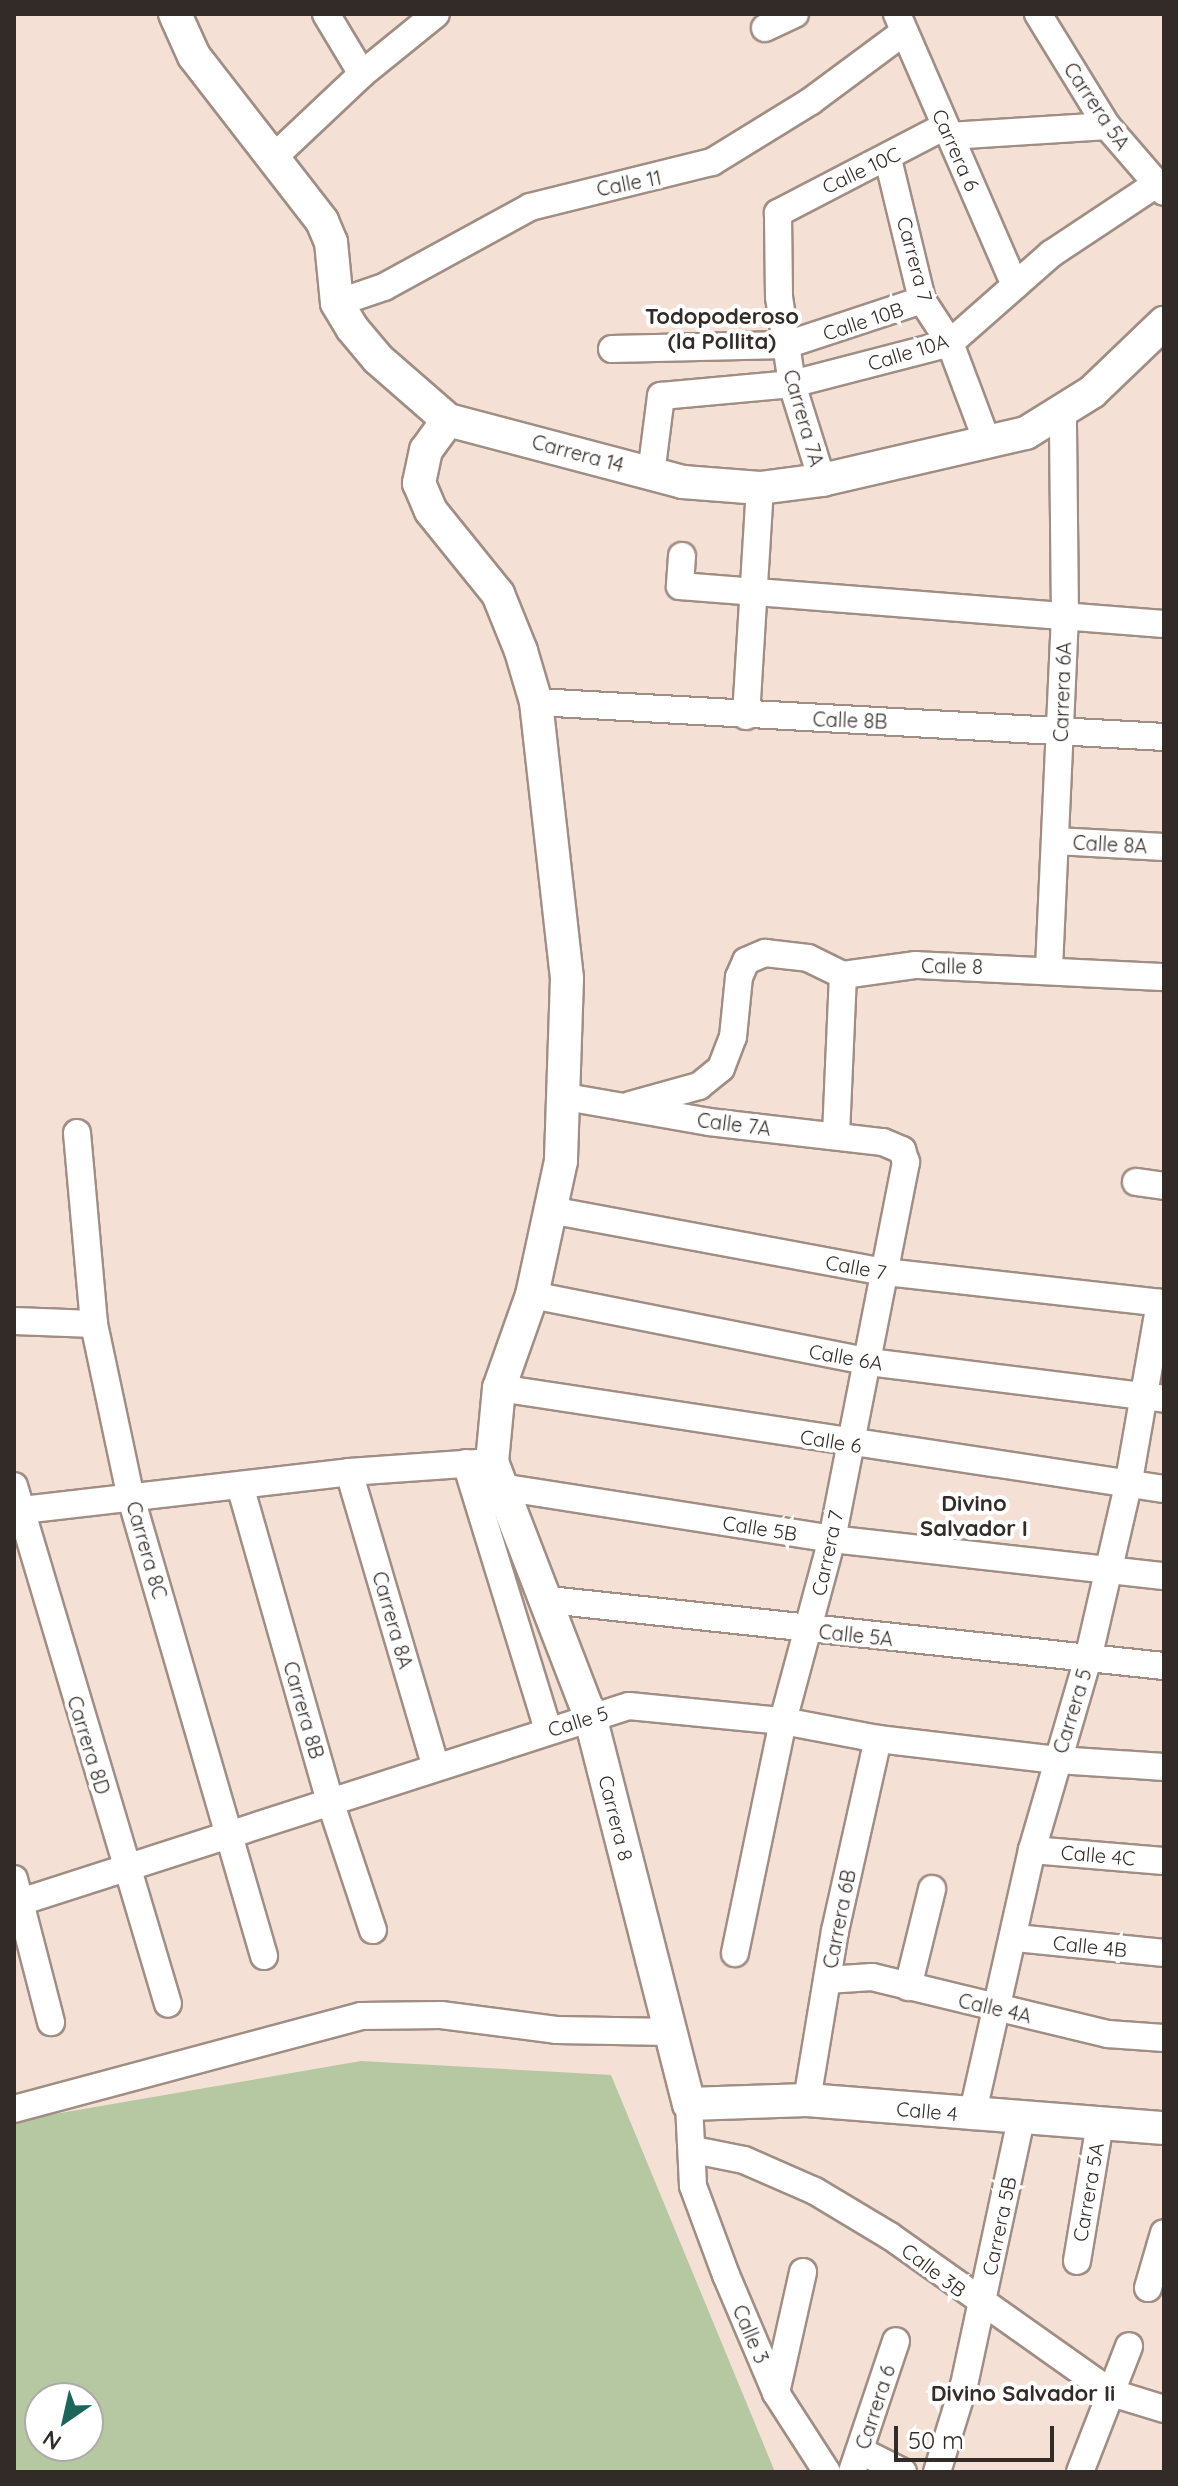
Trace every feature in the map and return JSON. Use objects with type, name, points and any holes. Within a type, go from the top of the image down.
[{"type":"street","points":[[175,14],[194,56],[322,221],[331,242],[337,303]]},
{"type":"street","points":[[326,14],[362,74]]},
{"type":"street","points":[[274,157],[362,74],[436,14]]},
{"type":"street","points":[[765,28],[795,14]]},
{"type":"street","name":"Carrera 5A","points":[[1038,14],[1107,126],[1159,189]]},
{"type":"street","name":"Carrera 6","points":[[900,23],[1015,286]]},
{"type":"street","name":"Calle 11","points":[[337,303],[384,287],[530,207],[712,162],[811,101],[900,23]]},
{"type":"street","name":"Calle 10C","points":[[778,213],[948,131],[1107,126]]},
{"type":"street","name":"Carrera 7","points":[[888,159],[922,300],[950,343],[988,444]]},
{"type":"street","name":"Calle 10A","points":[[651,474],[661,396],[792,384],[950,343],[1051,254],[1159,189]]},
{"type":"street","name":"Carrera 7A","points":[[778,213],[774,224],[792,384],[822,480]]},
{"type":"street","name":"Calle 10B","points":[[612,349],[786,345],[922,300]]},
{"type":"street","name":"Carrera 14","points":[[337,303],[378,359],[448,420],[651,474],[760,488],[822,480],[988,444],[1063,415],[1164,323]]},
{"type":"street","name":"Carrera 6A","points":[[1049,968],[1065,617],[1063,415]]},
{"type":"street","points":[[448,420],[426,450],[419,483],[431,511],[498,594],[536,702],[567,978],[566,1097],[550,1210],[532,1295],[499,1388],[486,1471],[548,1730]]},
{"type":"street","points":[[746,716],[760,488]]},
{"type":"street","points":[[682,556],[680,586],[1164,624]]},
{"type":"street","name":"Calle 8B","points":[[536,702],[1164,737]]},
{"type":"street","name":"Calle 8A","points":[[1056,841],[1164,847]]},
{"type":"street","points":[[624,1107],[699,1086],[721,1068],[733,1037],[746,961],[765,953],[808,958],[843,975],[836,1135]]},
{"type":"street","name":"Calle 8","points":[[843,975],[916,965],[1049,968],[1164,977]]},
{"type":"street","name":"Calle 7A","points":[[566,1097],[709,1122],[836,1135],[902,1150]]},
{"type":"street","name":"Carrera 8C","points":[[77,1133],[94,1324],[131,1498],[264,1956]]},
{"type":"street","name":"Carrera 7","points":[[735,1953],[783,1721],[810,1631],[869,1362],[906,1162],[902,1150]]},
{"type":"street","points":[[1136,1182],[1164,1186]]},
{"type":"street","name":"Calle 7","points":[[550,1210],[886,1272],[1162,1303]]},
{"type":"street","name":"Calle 6A","points":[[532,1295],[869,1362],[1154,1398]]},
{"type":"street","name":"Carrera 5","points":[[972,2116],[1016,1938],[1032,1850],[1088,1659],[1106,1571],[1154,1398],[1162,1303]]},
{"type":"street","points":[[14,1321],[94,1324]]},
{"type":"street","name":"Calle 6","points":[[499,1388],[849,1445],[1164,1489]]},
{"type":"street","name":"Calle 5B","points":[[16,1502],[131,1498],[241,1489],[349,1472],[486,1471],[832,1539],[1164,1576]]},
{"type":"street","name":"Carrera 8","points":[[486,1471],[549,1600],[590,1716],[689,2104],[694,2150],[693,2186]]},
{"type":"street","name":"Carrera 8A","points":[[349,1472],[436,1767]]},
{"type":"street","name":"Carrera 8B","points":[[241,1489],[330,1801],[373,1930]]},
{"type":"street","name":"Carrera 8D","points":[[16,1502],[168,2004]]},
{"type":"street","name":"Calle 5A","points":[[549,1600],[810,1631],[1164,1666]]},
{"type":"street","name":"Calle 5","points":[[16,1895],[125,1868],[590,1716],[629,1706],[783,1721],[878,1739],[1057,1760],[1164,1767]]},
{"type":"street","name":"Carrera 6B","points":[[807,2100],[827,1980],[878,1739]]},
{"type":"street","name":"Calle 4C","points":[[1032,1850],[1164,1861]]},
{"type":"street","points":[[908,1987],[932,1889]]},
{"type":"street","points":[[16,1895],[51,2022]]},
{"type":"street","name":"Calle 4B","points":[[1016,1938],[1164,1953]]},
{"type":"street","name":"Calle 4A","points":[[827,1980],[872,1977],[1108,2034],[1164,2038]]},
{"type":"street","points":[[14,2109],[361,2016],[441,2015],[556,2030],[671,2032]]},
{"type":"street","name":"Calle 4","points":[[689,2104],[807,2100],[972,2116],[1164,2128]]},
{"type":"street","name":"Carrera 5B","points":[[937,2472],[983,2306],[1021,2118]]},
{"type":"street","name":"Carrera 5A","points":[[1077,2261],[1100,2123]]},
{"type":"street","name":"Calle 3B","points":[[694,2150],[744,2160],[815,2191],[890,2236],[983,2306],[1112,2393],[1164,2409]]},
{"type":"street","name":"Calle 3","points":[[693,2186],[776,2393],[827,2472]]},
{"type":"street","points":[[1148,2288],[1164,2233]]},
{"type":"street","points":[[776,2393],[803,2272]]},
{"type":"street","name":"Carrera 6","points":[[857,2461],[896,2341]]},
{"type":"street","points":[[1080,2472],[1129,2346]]},
{"type":"street","points":[[857,2461],[903,2472]]},
{"type":"green space","points":[[361,2061],[611,2075],[775,2472],[14,2472],[14,2121]]},
{"type":"district","name":"Todopoderoso (la Pollita)","points":[[722,328]]},
{"type":"district","name":"Divino Salvador I","points":[[974,1516]]},
{"type":"district","name":"Divino Salvador Ii","points":[[1023,2394]]}]
